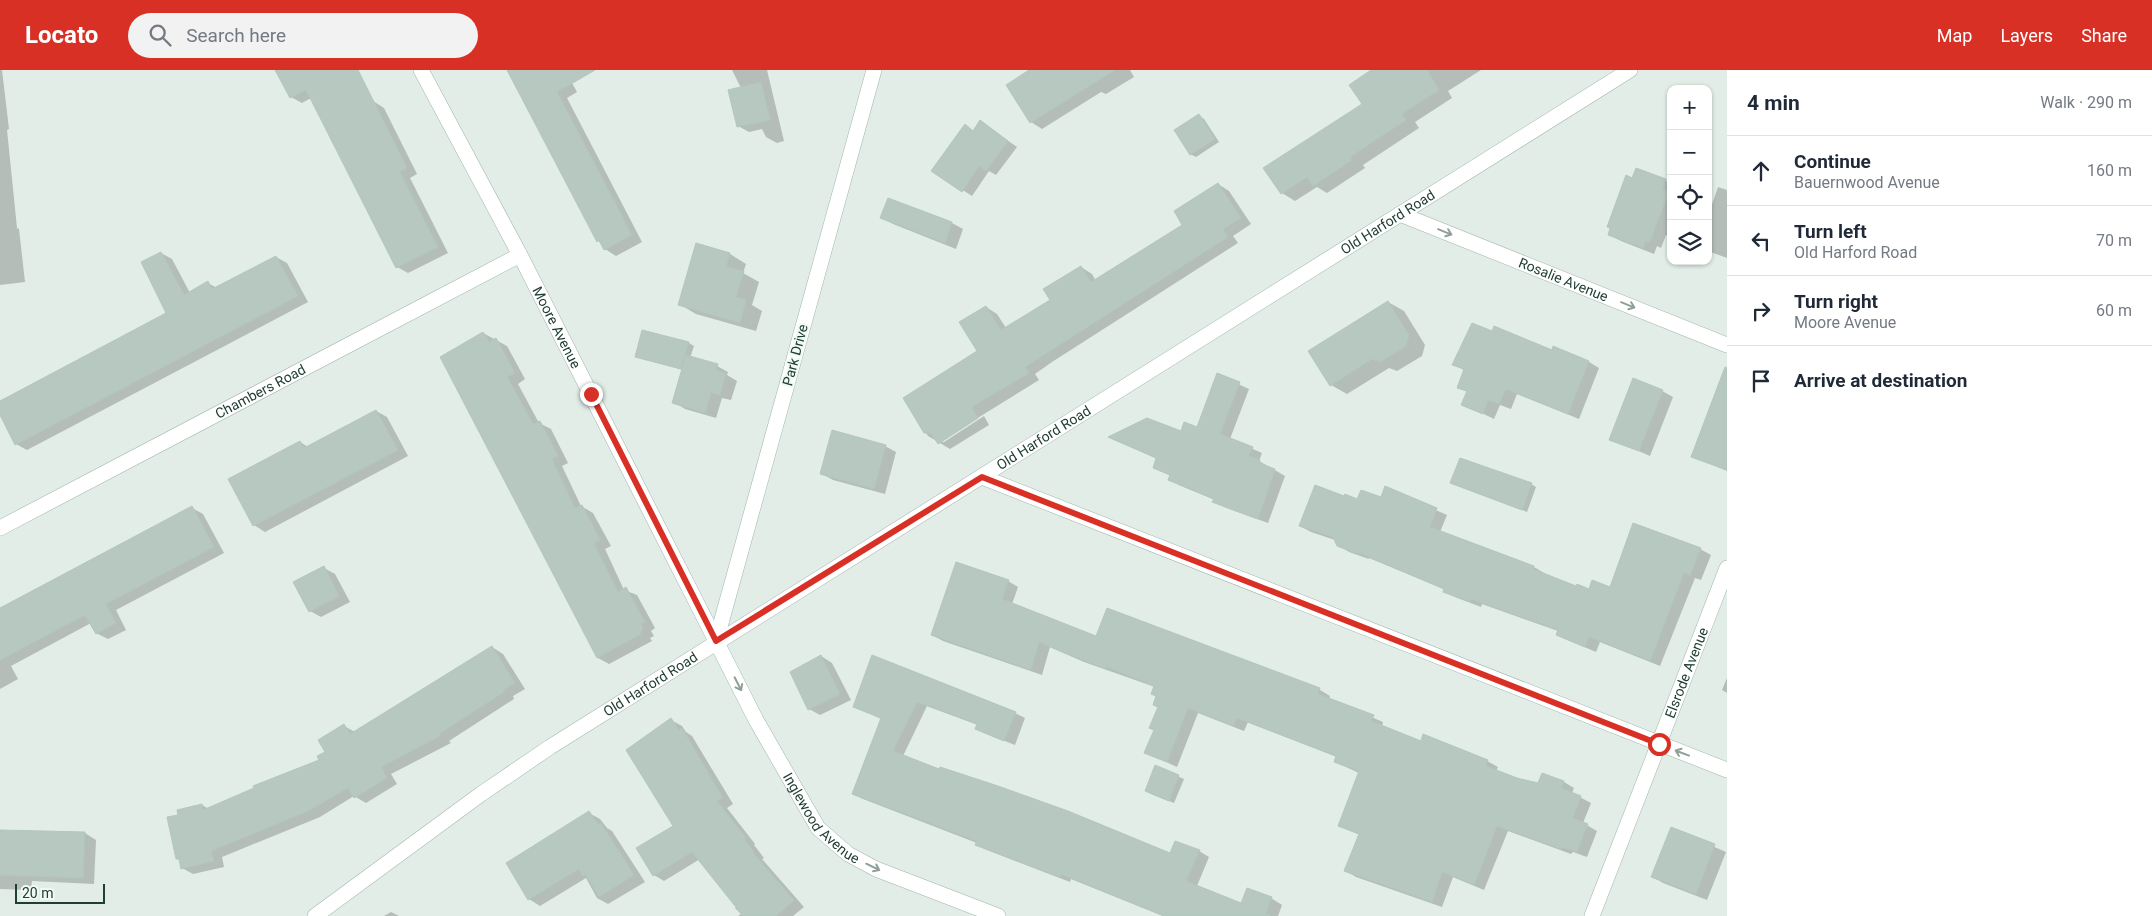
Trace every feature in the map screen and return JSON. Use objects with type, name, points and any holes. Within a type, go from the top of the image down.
[{"type":"street","name":"Moore Avenue","points":[[421,70],[520,255],[716,641]]},
{"type":"street","name":"Park Drive","points":[[716,641],[874,70]]},
{"type":"street","name":"Old Harford Road","points":[[315,916],[481,794],[542,752],[716,641],[982,477],[1630,70]]},
{"type":"street","name":"Rosalie Avenue","points":[[1400,214],[1727,345]]},
{"type":"street","name":"Chambers Road","points":[[0,527],[520,255]]},
{"type":"street","points":[[982,477],[1727,770]]},
{"type":"street","name":"Elsrode Avenue","points":[[1592,916],[1727,568]]},
{"type":"street","name":"Inglewood Avenue","points":[[716,641],[756,720],[818,828],[848,854],[876,869],[998,916]]},
{"type":"building","points":[[275,70],[358,70],[407,168],[400,172],[438,247],[396,268],[306,90],[290,98]]},
{"type":"building","points":[[507,70],[595,70],[557,92],[632,235],[604,250],[599,240],[597,242]]},
{"type":"building","points":[[1029,70],[1115,70],[1030,123],[1006,85]]},
{"type":"building","points":[[1371,70],[1427,70],[1439,90],[1402,114],[1406,120],[1350,157],[1352,160],[1313,186],[1307,177],[1281,194],[1263,168],[1362,104],[1349,85]]},
{"type":"building","points":[[761,82],[770,120],[737,127],[728,90]]},
{"type":"building","points":[[1199,114],[1215,139],[1190,155],[1174,130]]},
{"type":"building","points":[[980,120],[1008,141],[986,171],[979,166],[962,192],[931,171],[965,124],[973,131]]},
{"type":"building","points":[[1636,168],[1666,179],[1663,189],[1667,191],[1667,197],[1650,242],[1646,241],[1643,248],[1608,235],[1610,228],[1607,227],[1626,175],[1632,178]]},
{"type":"building","points":[[1218,183],[1241,218],[1223,229],[1228,237],[1025,367],[1029,373],[973,406],[972,408],[978,418],[938,444],[931,433],[924,433],[903,398],[977,351],[959,322],[986,306],[1001,330],[1050,300],[1043,289],[1081,266],[1091,282],[1182,225],[1174,211]]},
{"type":"building","points":[[888,198],[952,222],[945,243],[880,218]]},
{"type":"building","points":[[696,243],[730,253],[726,267],[744,271],[736,297],[746,300],[740,323],[678,305]]},
{"type":"building","points":[[161,252],[184,295],[208,281],[212,289],[276,256],[298,296],[15,445],[0,415],[0,401],[166,313],[141,262]]},
{"type":"building","points":[[1388,301],[1409,335],[1406,346],[1380,362],[1372,359],[1330,386],[1308,351]]},
{"type":"building","points":[[1472,323],[1492,331],[1494,326],[1552,350],[1553,346],[1589,361],[1568,414],[1506,389],[1499,404],[1488,400],[1483,414],[1461,405],[1467,391],[1457,388],[1464,369],[1452,365]]},
{"type":"building","points":[[642,330],[689,342],[681,369],[635,357]]},
{"type":"building","points":[[483,332],[489,342],[496,338],[515,373],[507,377],[533,424],[540,421],[558,456],[552,459],[575,508],[582,505],[600,540],[594,543],[618,592],[626,587],[645,622],[641,624],[643,630],[640,632],[641,634],[597,658],[440,357]]},
{"type":"building","points":[[686,355],[718,364],[716,370],[726,373],[720,395],[711,393],[705,413],[672,403]]},
{"type":"building","points":[[1725,367],[1727,368],[1727,470],[1691,457]]},
{"type":"building","points":[[1217,373],[1240,382],[1220,434],[1253,447],[1249,456],[1260,460],[1259,463],[1275,469],[1258,519],[1212,502],[1214,499],[1168,480],[1170,475],[1153,468],[1156,458],[1108,437],[1147,418],[1181,431],[1184,422],[1197,427]]},
{"type":"building","points":[[1633,378],[1663,390],[1639,451],[1609,440]]},
{"type":"building","points":[[376,410],[398,450],[253,526],[228,479],[300,441],[304,448]]},
{"type":"building","points":[[832,430],[886,445],[874,489],[820,474]]},
{"type":"building","points":[[1460,458],[1532,483],[1522,510],[1450,483]]},
{"type":"building","points":[[1315,485],[1357,499],[1361,490],[1381,497],[1385,486],[1437,508],[1430,527],[1534,566],[1533,569],[1576,586],[1577,584],[1589,589],[1592,580],[1610,587],[1633,523],[1701,548],[1690,575],[1684,573],[1650,661],[1589,637],[1585,647],[1556,635],[1558,630],[1471,599],[1470,602],[1443,592],[1444,589],[1359,553],[1337,546],[1333,537],[1299,526]]},
{"type":"building","points":[[192,506],[214,547],[106,604],[116,623],[96,634],[85,615],[0,660],[0,608]]},
{"type":"building","points":[[956,562],[1009,580],[1002,599],[1096,636],[1107,608],[1320,688],[1318,694],[1374,715],[1371,721],[1421,741],[1423,734],[1488,760],[1486,766],[1517,778],[1538,783],[1542,773],[1564,781],[1561,788],[1581,796],[1573,818],[1588,824],[1577,852],[1562,847],[1561,849],[1497,826],[1474,885],[1442,872],[1432,902],[1344,871],[1359,834],[1338,826],[1359,771],[1334,762],[1336,756],[1237,718],[1234,726],[1188,708],[1167,762],[1144,753],[1154,730],[1149,728],[1158,707],[1153,705],[1156,696],[1151,694],[1154,686],[1039,642],[1031,670],[931,635]]},
{"type":"building","points":[[324,566],[339,596],[309,612],[293,582]]},
{"type":"building","points":[[492,646],[515,683],[439,734],[440,736],[381,767],[387,778],[354,798],[348,788],[308,811],[211,851],[214,861],[181,869],[179,859],[176,859],[167,817],[178,815],[177,810],[202,804],[203,810],[254,788],[253,786],[319,760],[317,756],[325,752],[318,740],[344,724],[350,734]]},
{"type":"building","points":[[821,655],[840,694],[808,710],[790,672]]},
{"type":"building","points":[[872,655],[1016,712],[1004,741],[975,729],[977,724],[917,702],[893,751],[939,769],[940,767],[1068,811],[1170,853],[1175,841],[1200,850],[1186,881],[1241,903],[1247,888],[1272,897],[1266,913],[1271,916],[1164,916],[1061,874],[1060,877],[975,845],[977,841],[852,794],[881,718],[853,707]]},
{"type":"building","points":[[671,718],[679,730],[682,728],[723,798],[717,801],[746,838],[744,839],[753,853],[794,900],[776,916],[743,916],[692,852],[653,876],[636,848],[673,826],[626,750]]},
{"type":"building","points":[[1155,765],[1179,775],[1169,801],[1145,791]]},
{"type":"building","points":[[589,811],[599,825],[601,823],[634,875],[599,897],[585,874],[583,876],[579,869],[528,900],[506,863]]},
{"type":"building","points":[[1671,827],[1715,844],[1696,894],[1651,877]]},
{"type":"building","points":[[0,830],[85,832],[83,878],[0,875]]},
{"type":"route","points":[[591,394],[716,641],[982,477],[1659,744]]}]
